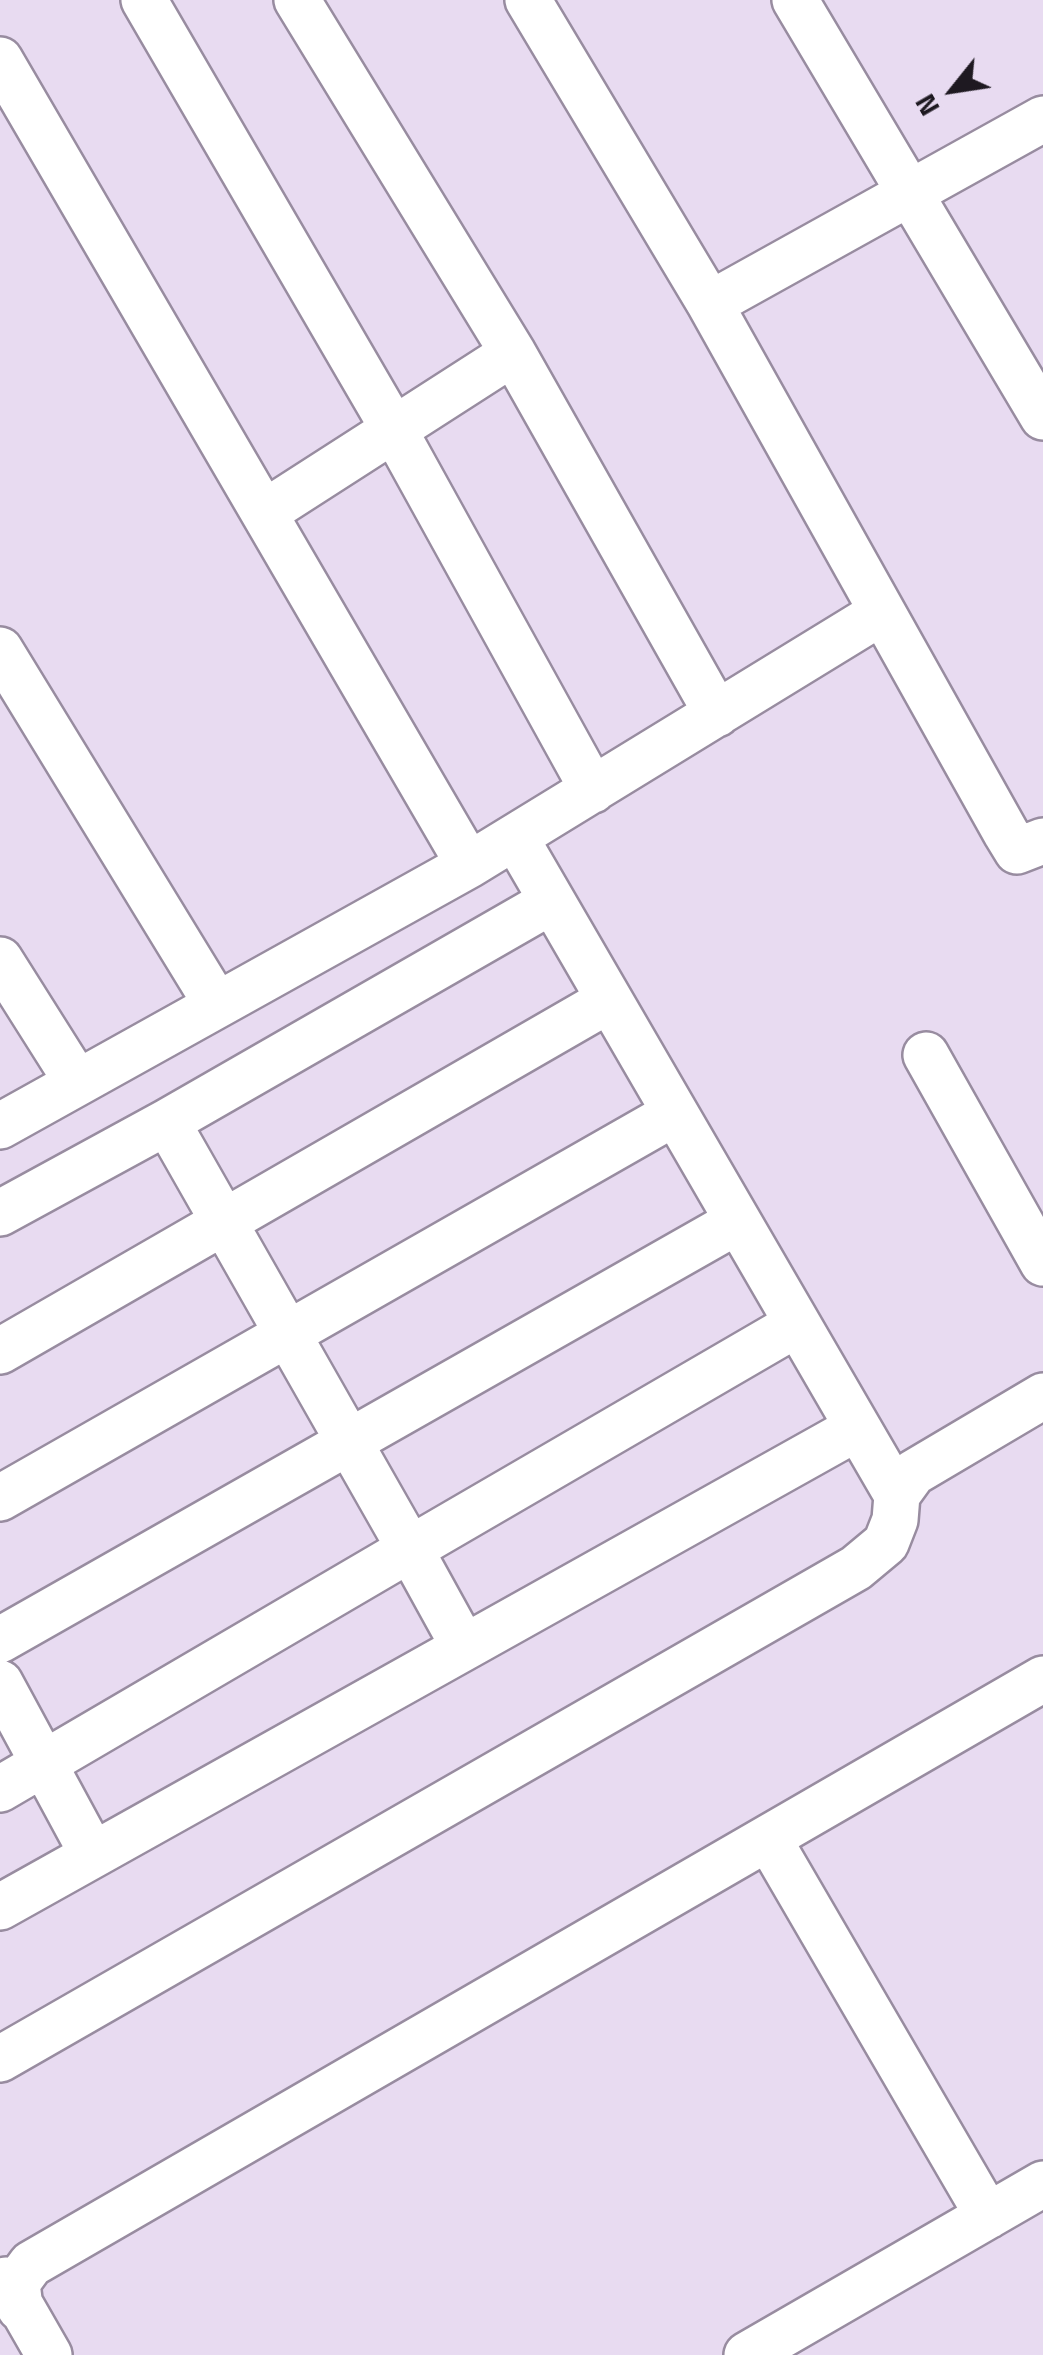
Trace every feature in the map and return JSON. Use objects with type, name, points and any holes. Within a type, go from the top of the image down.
[{"type":"street","points":[[144,0],[392,428],[592,790]]},
{"type":"street","points":[[297,0],[513,353],[717,714]]},
{"type":"street","points":[[528,0],[710,304],[1017,851],[1043,841]]},
{"type":"street","points":[[795,0],[1043,417]]},
{"type":"street","points":[[0,60],[469,865]]},
{"type":"street","points":[[710,304],[1043,119]]},
{"type":"street","points":[[264,512],[513,353]]},
{"type":"street","points":[[0,1126],[469,865],[882,612]]},
{"type":"street","points":[[0,650],[216,1006]]},
{"type":"street","points":[[0,2059],[856,1568],[886,1542],[895,1520],[896,1495],[516,837]]},
{"type":"street","points":[[0,1213],[552,901]]},
{"type":"street","points":[[0,960],[78,1082]]},
{"type":"street","points":[[0,1351],[609,1000]]},
{"type":"street","points":[[926,1055],[1043,1263]]},
{"type":"street","points":[[0,1498],[287,1330],[675,1112]]},
{"type":"street","points":[[167,1122],[351,1441],[464,1648]]},
{"type":"street","points":[[0,1640],[738,1221]]},
{"type":"street","points":[[0,1788],[797,1324]]},
{"type":"street","points":[[896,1495],[913,1474],[1043,1396]]},
{"type":"street","points":[[0,1907],[857,1428]]},
{"type":"street","points":[[49,2355],[10,2289],[31,2264],[1043,1680]]},
{"type":"street","points":[[0,1683],[93,1855]]},
{"type":"street","points":[[768,1838],[988,2216]]},
{"type":"street","points":[[746,2355],[816,2338],[988,2216],[1043,2184]]}]
